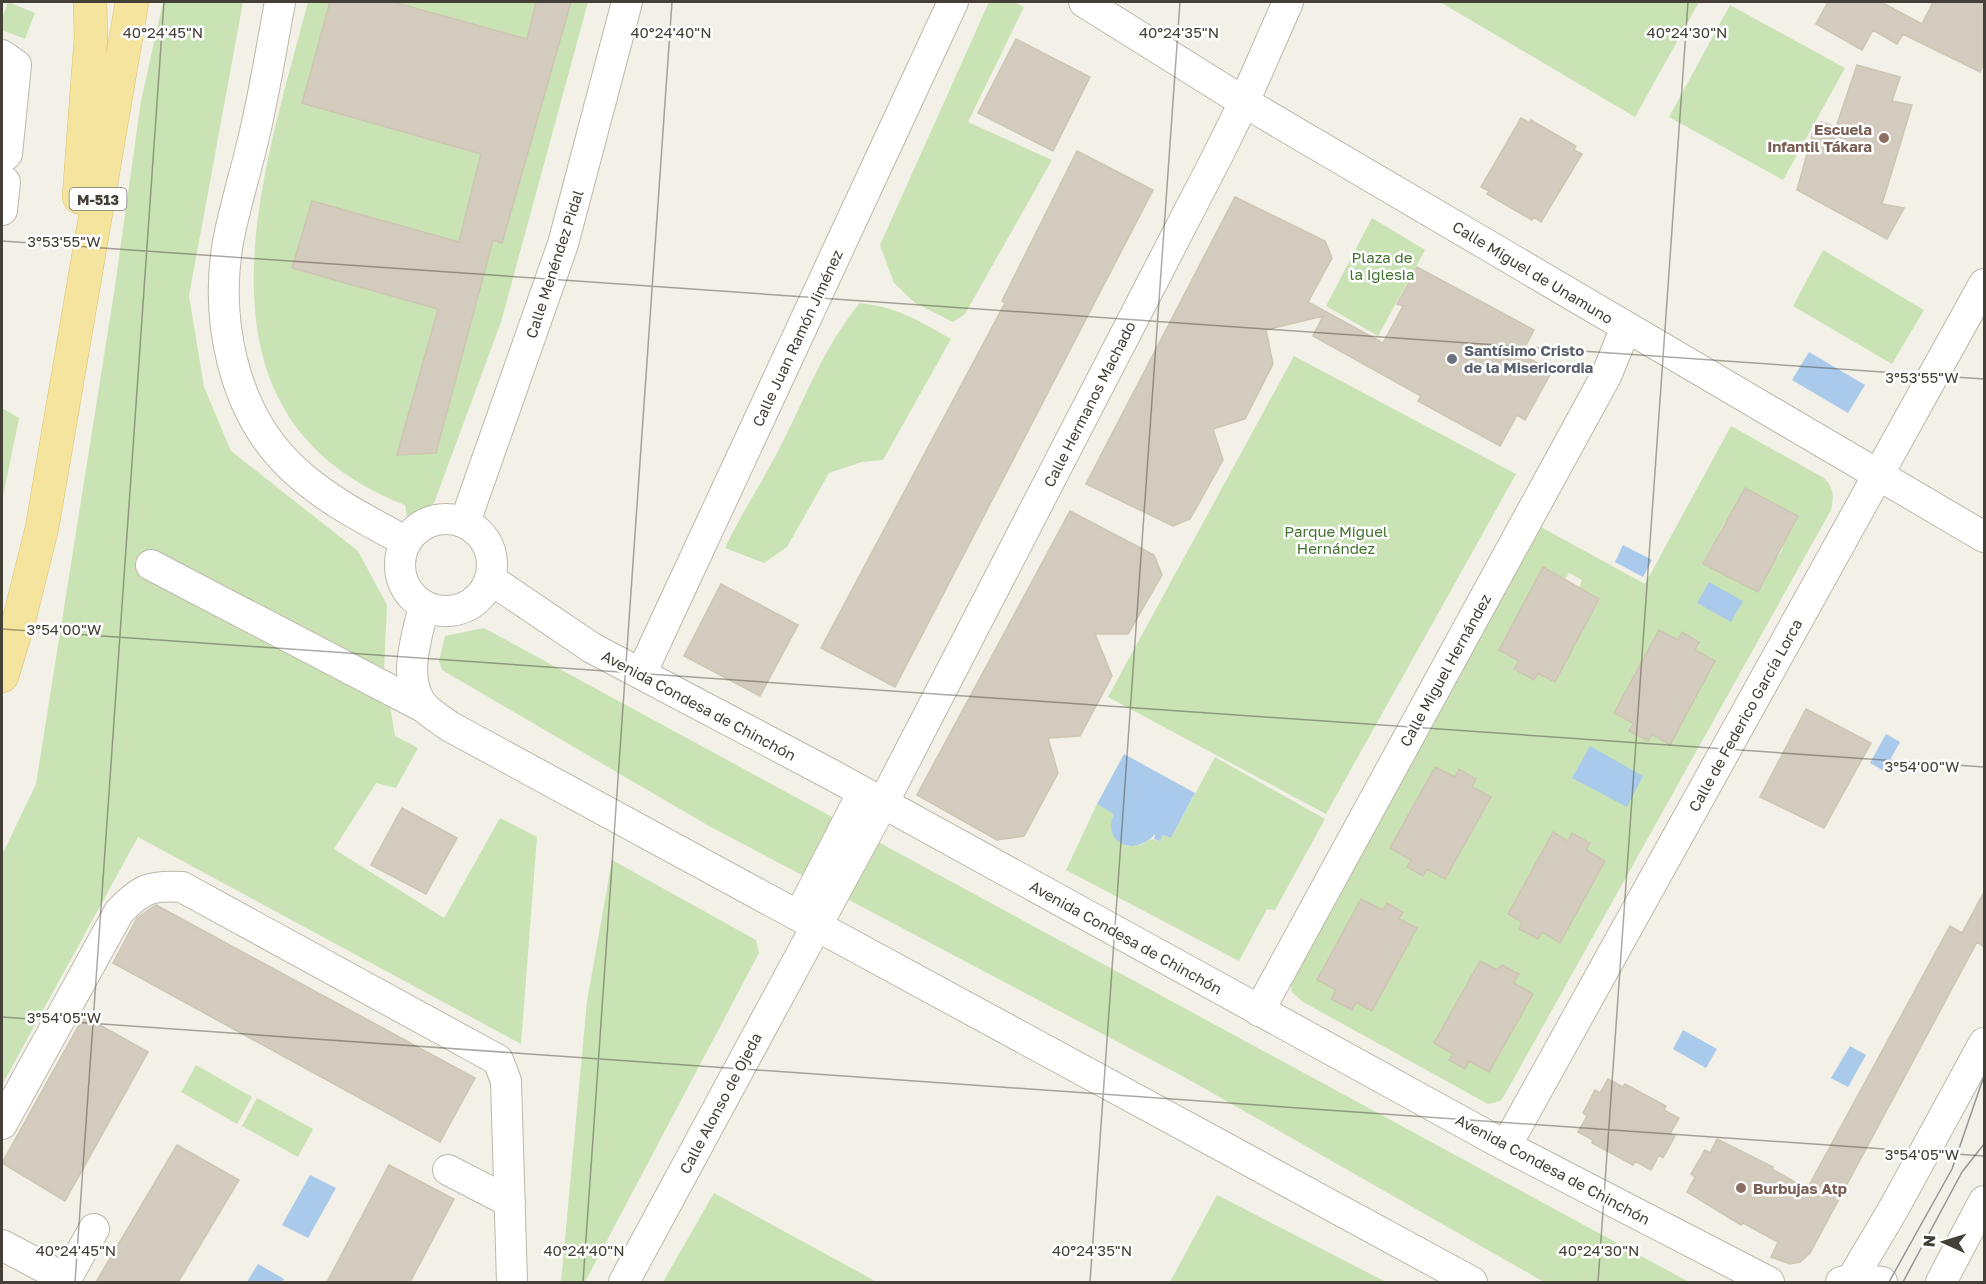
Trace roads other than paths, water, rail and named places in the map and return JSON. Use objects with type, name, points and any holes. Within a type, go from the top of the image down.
[{"type":"main road","name":"M-513","points":[[65,396],[91,36],[90,2]]},
{"type":"main road","name":"M-513","points":[[2,676],[20,620],[42,528],[132,2]]},
{"type":"street","points":[[280,2],[256,130],[228,243],[223,306],[232,361],[243,395],[262,431],[287,463],[317,489],[364,519],[405,541]]},
{"type":"street","name":"Calle Menéndez Pidal","points":[[465,522],[563,244],[627,2]]},
{"type":"street","name":"Calle Juan Ramón Jiménez","points":[[641,674],[953,2]]},
{"type":"street","name":"Calle Miguel de Unamuno","points":[[1084,2],[1244,102],[1984,537]]},
{"type":"street","name":"Calle Hermanos Machado","points":[[808,919],[1244,102],[1288,2]]},
{"type":"street","points":[[2,55],[16,65],[3,177]]},
{"type":"street","name":"Calle de Federico García Lorca","points":[[1506,1146],[1984,284]]},
{"type":"street","name":"Calle Miguel Hernández","points":[[1260,1011],[1607,374],[1626,327]]},
{"type":"street","points":[[452,518],[465,522],[485,540],[491,559],[490,579],[475,601],[463,608],[437,610],[424,606],[412,597],[404,585],[400,571],[400,555],[405,541],[414,531],[432,521],[452,518]]},
{"type":"street","points":[[151,565],[425,708],[449,726],[808,919],[1472,1282]]},
{"type":"street","name":"Avenida Condesa de Chinchón","points":[[490,579],[592,648],[873,798],[1506,1146],[1769,1282]]},
{"type":"street","points":[[424,606],[412,657],[415,688],[425,708]]},
{"type":"street","points":[[2,1124],[119,912],[134,897],[157,885],[182,887],[498,1060],[506,1081],[512,1282]]},
{"type":"street","name":"Calle Alonso de Ojeda","points":[[624,1282],[808,919]]},
{"type":"street","points":[[1846,1281],[1894,1208],[1984,1043]]},
{"type":"street","points":[[448,1170],[510,1202]]},
{"type":"street","points":[[1941,1282],[1984,1201]]},
{"type":"street","points":[[2,1245],[66,1279],[94,1229]]},
{"type":"street","points":[[1846,1281],[1882,1282]]},
{"type":"water","points":[[1809,352],[1865,385],[1848,413],[1792,380]]},
{"type":"water","points":[[1623,545],[1652,560],[1643,577],[1615,562]]},
{"type":"water","points":[[1709,582],[1743,601],[1731,622],[1697,603]]},
{"type":"water","points":[[1886,734],[1900,742],[1884,771],[1870,763]]},
{"type":"water","points":[[1590,746],[1643,776],[1627,807],[1572,778]]},
{"type":"water","points":[[1124,754],[1195,793],[1171,838],[1163,835],[1160,841],[1154,839],[1155,834],[1147,841],[1130,846],[1122,844],[1112,833],[1111,824],[1114,814],[1097,804]]},
{"type":"water","points":[[1683,1030],[1717,1049],[1706,1068],[1673,1049]]},
{"type":"water","points":[[1850,1046],[1866,1055],[1848,1087],[1831,1078]]},
{"type":"water","points":[[310,1175],[336,1188],[308,1238],[282,1225]]},
{"type":"water","points":[[258,1264],[284,1279],[282,1282],[247,1282]]},
{"type":"tram line","points":[[1889,1282],[1952,1169],[1984,1076]]},
{"type":"tram line","points":[[1903,1282],[1962,1172],[1984,1144]]},
{"type":"place","name":"Escuela Infantil Tákara","points":[[1884,138]]},
{"type":"place","name":"Santísimo Cristo de la Misericordia","points":[[1452,359]]},
{"type":"place","name":"Burbujas Atp","points":[[1741,1188]]},
{"type":"park label","name":"Plaza de la Iglesia","points":[[1382,266]]},
{"type":"park label","name":"Parque Miguel Hernández","points":[[1336,540]]}]
